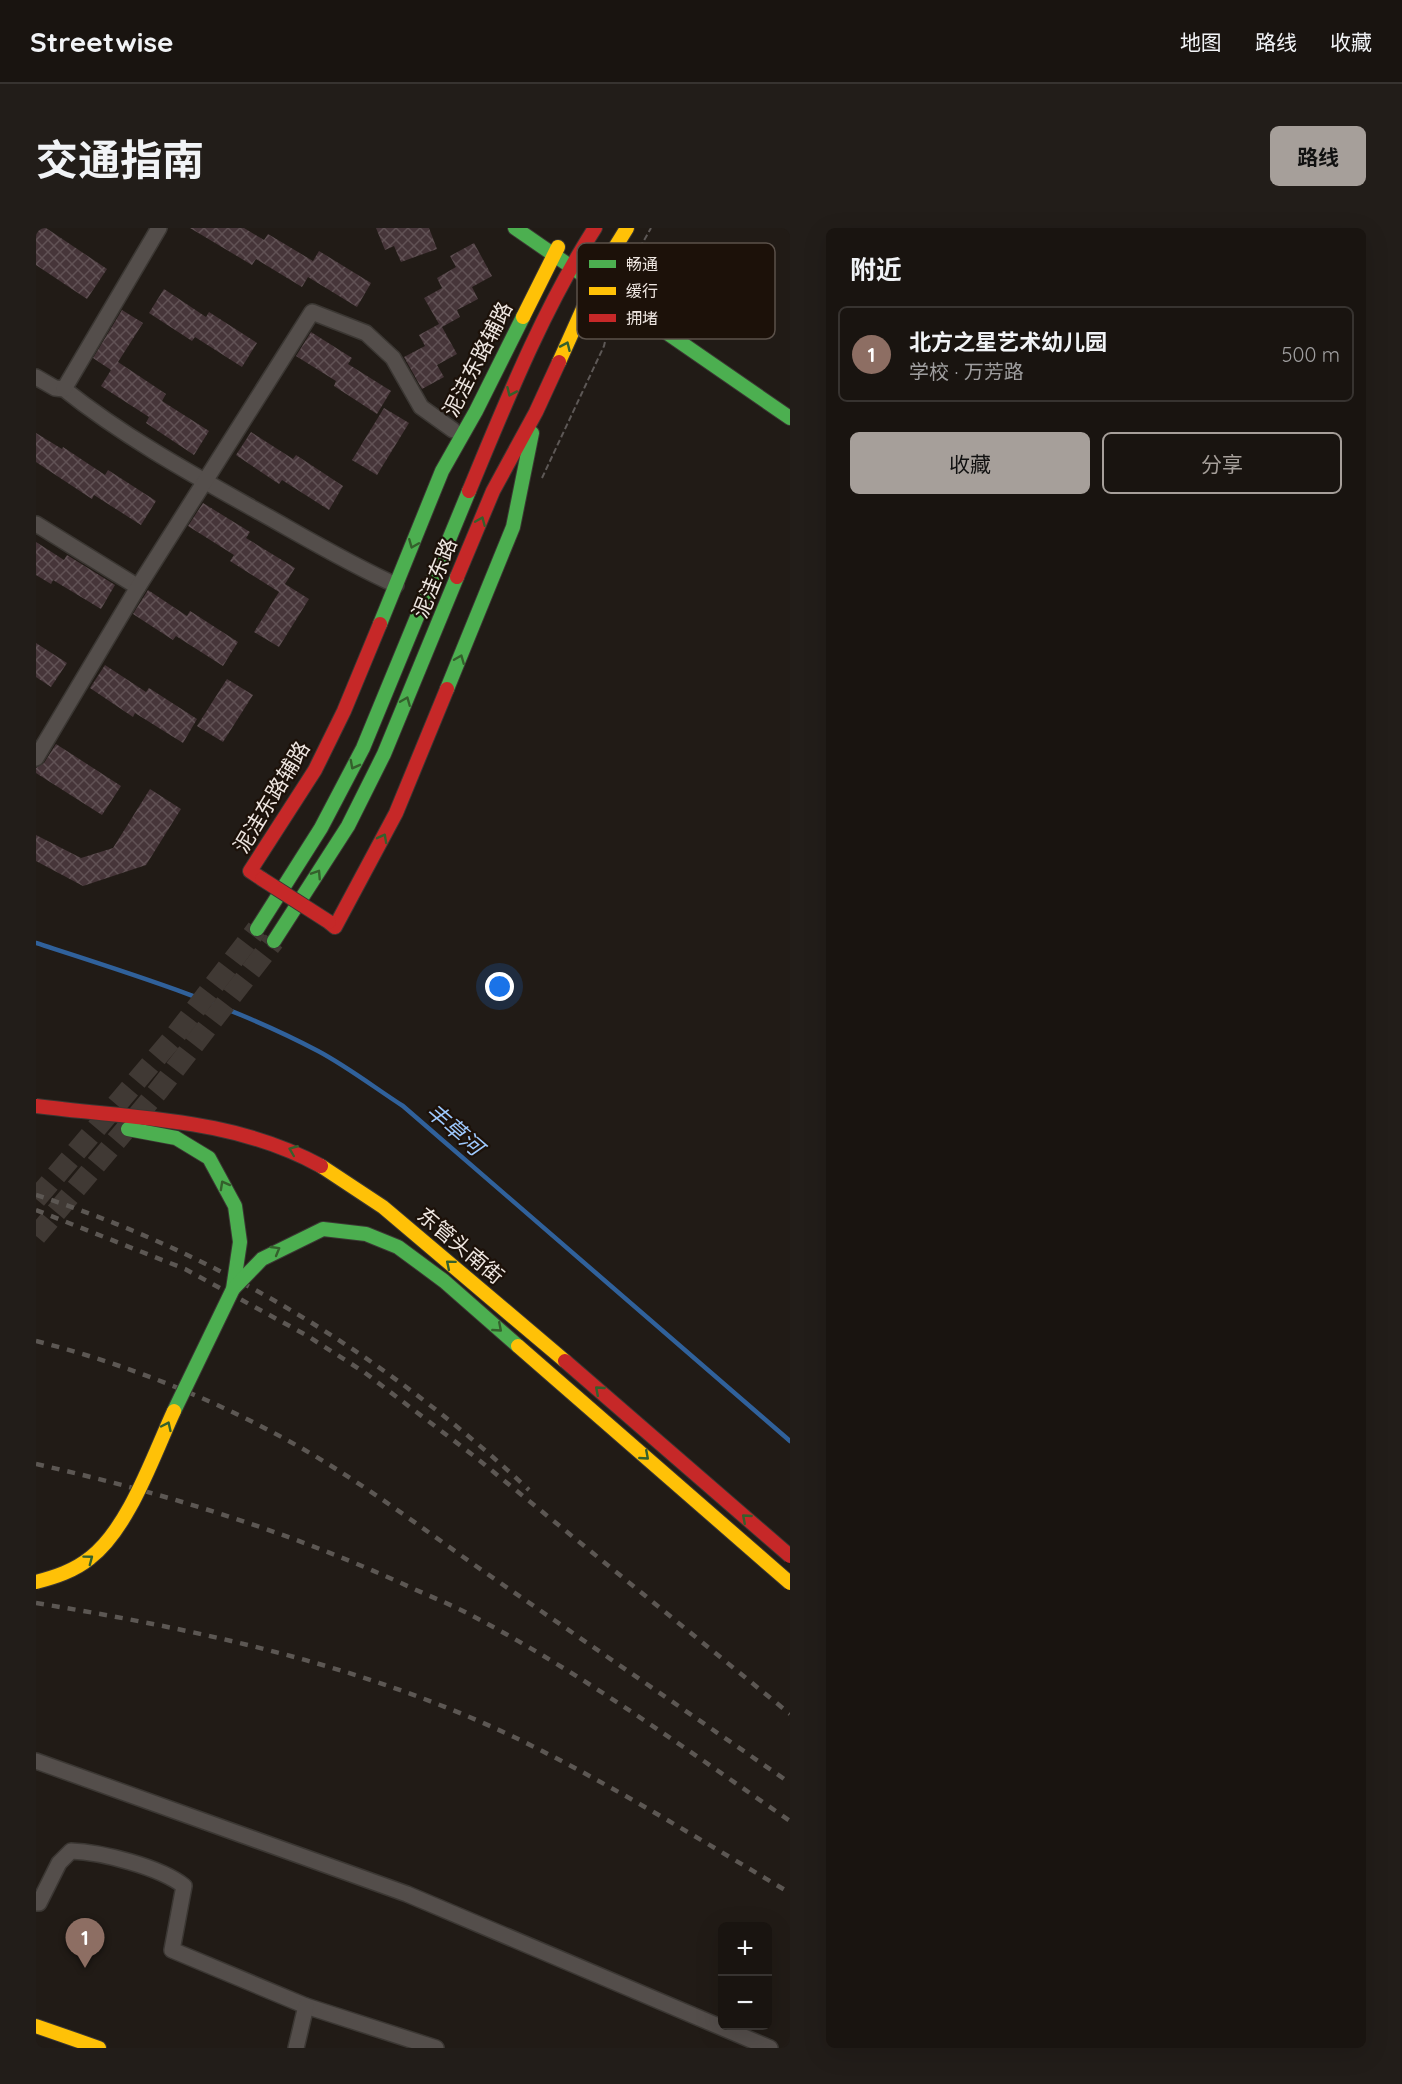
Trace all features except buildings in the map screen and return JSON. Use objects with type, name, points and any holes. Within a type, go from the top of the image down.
[{"type":"main road","points":[[515,228],[577,266]]},
{"type":"main road","points":[[531,228],[556,251]]},
{"type":"main road","name":"泥洼东路","points":[[586,243],[595,228]]},
{"type":"main road","name":"泥洼东路","points":[[618,243],[627,228]]},
{"type":"main road","name":"泥洼东路辅路","points":[[536,412],[513,527],[396,813],[335,927],[250,871],[315,770],[344,711],[447,461],[476,411],[556,251]]},
{"type":"main road","name":"泥洼东路","points":[[257,929],[321,828],[363,748],[510,393],[577,257]]},
{"type":"main road","name":"泥洼东路","points":[[274,941],[348,826],[379,765],[493,491],[536,412],[577,321]]},
{"type":"main road","points":[[680,339],[790,418]]},
{"type":"main road","points":[[688,339],[790,405]]},
{"type":"main road","name":"东管头南街","points":[[36,1106],[230,1130],[271,1142],[331,1170],[366,1193],[514,1317],[790,1556]]},
{"type":"main road","points":[[36,1582],[63,1576],[89,1560],[111,1540],[131,1507],[142,1479],[233,1289],[240,1242],[235,1206],[209,1158],[176,1138],[120,1128],[54,1109]]},
{"type":"main road","name":"东管头南街","points":[[233,1289],[262,1259],[290,1242],[323,1229],[366,1234],[398,1247],[444,1281],[790,1583]]},
{"type":"main road","points":[[36,2026],[99,2048]]},
{"type":"street","points":[[63,389],[159,228]]},
{"type":"street","points":[[36,758],[138,587],[312,312],[366,333],[393,358],[421,407],[453,430]]},
{"type":"street","points":[[36,377],[55,388],[63,389],[108,424],[205,481],[362,569],[396,585]]},
{"type":"street","points":[[36,524],[138,587]]},
{"type":"street","points":[[36,1761],[407,1894],[770,2048]]},
{"type":"street","points":[[36,1903],[39,1903],[58,1863],[70,1851],[86,1851],[170,1876],[183,1886],[172,1950],[306,2006],[436,2048]]},
{"type":"street","points":[[296,2048],[306,2006]]},
{"type":"waterway","name":"丰草河","points":[[36,943],[215,1004],[284,1034],[351,1071],[403,1106],[790,1441]]},
{"type":"tunnel","points":[[36,1199],[174,1037],[257,929]]},
{"type":"tunnel","points":[[36,1236],[158,1091],[274,941]]},
{"type":"railway","points":[[36,1195],[104,1219],[171,1247],[236,1279],[299,1315],[360,1354],[419,1397],[529,1490]]},
{"type":"railway","points":[[36,1210],[185,1269],[306,1335],[364,1372],[474,1456],[790,1714]]},
{"type":"railway","points":[[36,1341],[103,1360],[169,1384],[265,1428],[322,1460],[790,1783]]},
{"type":"railway","points":[[36,1464],[130,1487],[267,1529],[454,1606],[513,1638],[594,1687],[790,1821]]},
{"type":"railway","points":[[36,1603],[220,1638],[280,1653],[398,1689],[514,1737],[584,1773],[790,1893]]},
{"type":"traffic: fast","points":[[515,228],[577,271]]},
{"type":"traffic: fast","points":[[380,624],[442,471],[476,411],[523,317]]},
{"type":"traffic: fast","points":[[676,339],[790,418]]},
{"type":"traffic: fast","points":[[447,689],[513,527],[532,433]]},
{"type":"traffic: fast","points":[[257,929],[321,828],[363,748],[469,491]]},
{"type":"traffic: fast","points":[[274,941],[348,826],[384,754],[457,577]]},
{"type":"traffic: fast","points":[[128,1129],[176,1138],[209,1158],[235,1206],[240,1242],[233,1289],[174,1411]]},
{"type":"traffic: fast","points":[[233,1289],[262,1259],[323,1229],[366,1234],[398,1247],[444,1281],[518,1346]]},
{"type":"traffic: slow","points":[[618,243],[627,228]]},
{"type":"traffic: slow","points":[[523,317],[558,247]]},
{"type":"traffic: slow","points":[[559,362],[577,322]]},
{"type":"traffic: slow","points":[[321,1166],[383,1207],[565,1361]]},
{"type":"traffic: slow","points":[[518,1346],[790,1583]]},
{"type":"traffic: slow","points":[[36,1582],[77,1567],[104,1545],[117,1529],[139,1490],[174,1411]]},
{"type":"traffic: slow","points":[[36,2026],[99,2048]]},
{"type":"traffic: jam","points":[[586,243],[595,228]]},
{"type":"traffic: jam","points":[[469,491],[511,390],[542,323],[577,257]]},
{"type":"traffic: jam","points":[[457,577],[493,491],[536,412],[559,362]]},
{"type":"traffic: jam","points":[[262,879],[250,871],[315,770],[344,711],[380,624]]},
{"type":"traffic: jam","points":[[329,922],[335,927],[396,813],[447,689]]},
{"type":"traffic: jam","points":[[262,879],[329,922]]},
{"type":"traffic: jam","points":[[36,1106],[182,1122],[218,1129],[287,1150],[321,1166]]},
{"type":"traffic: jam","points":[[565,1361],[790,1556]]},
{"type":"place","name":"北方之星艺术幼儿园","points":[[85,1968]]}]
